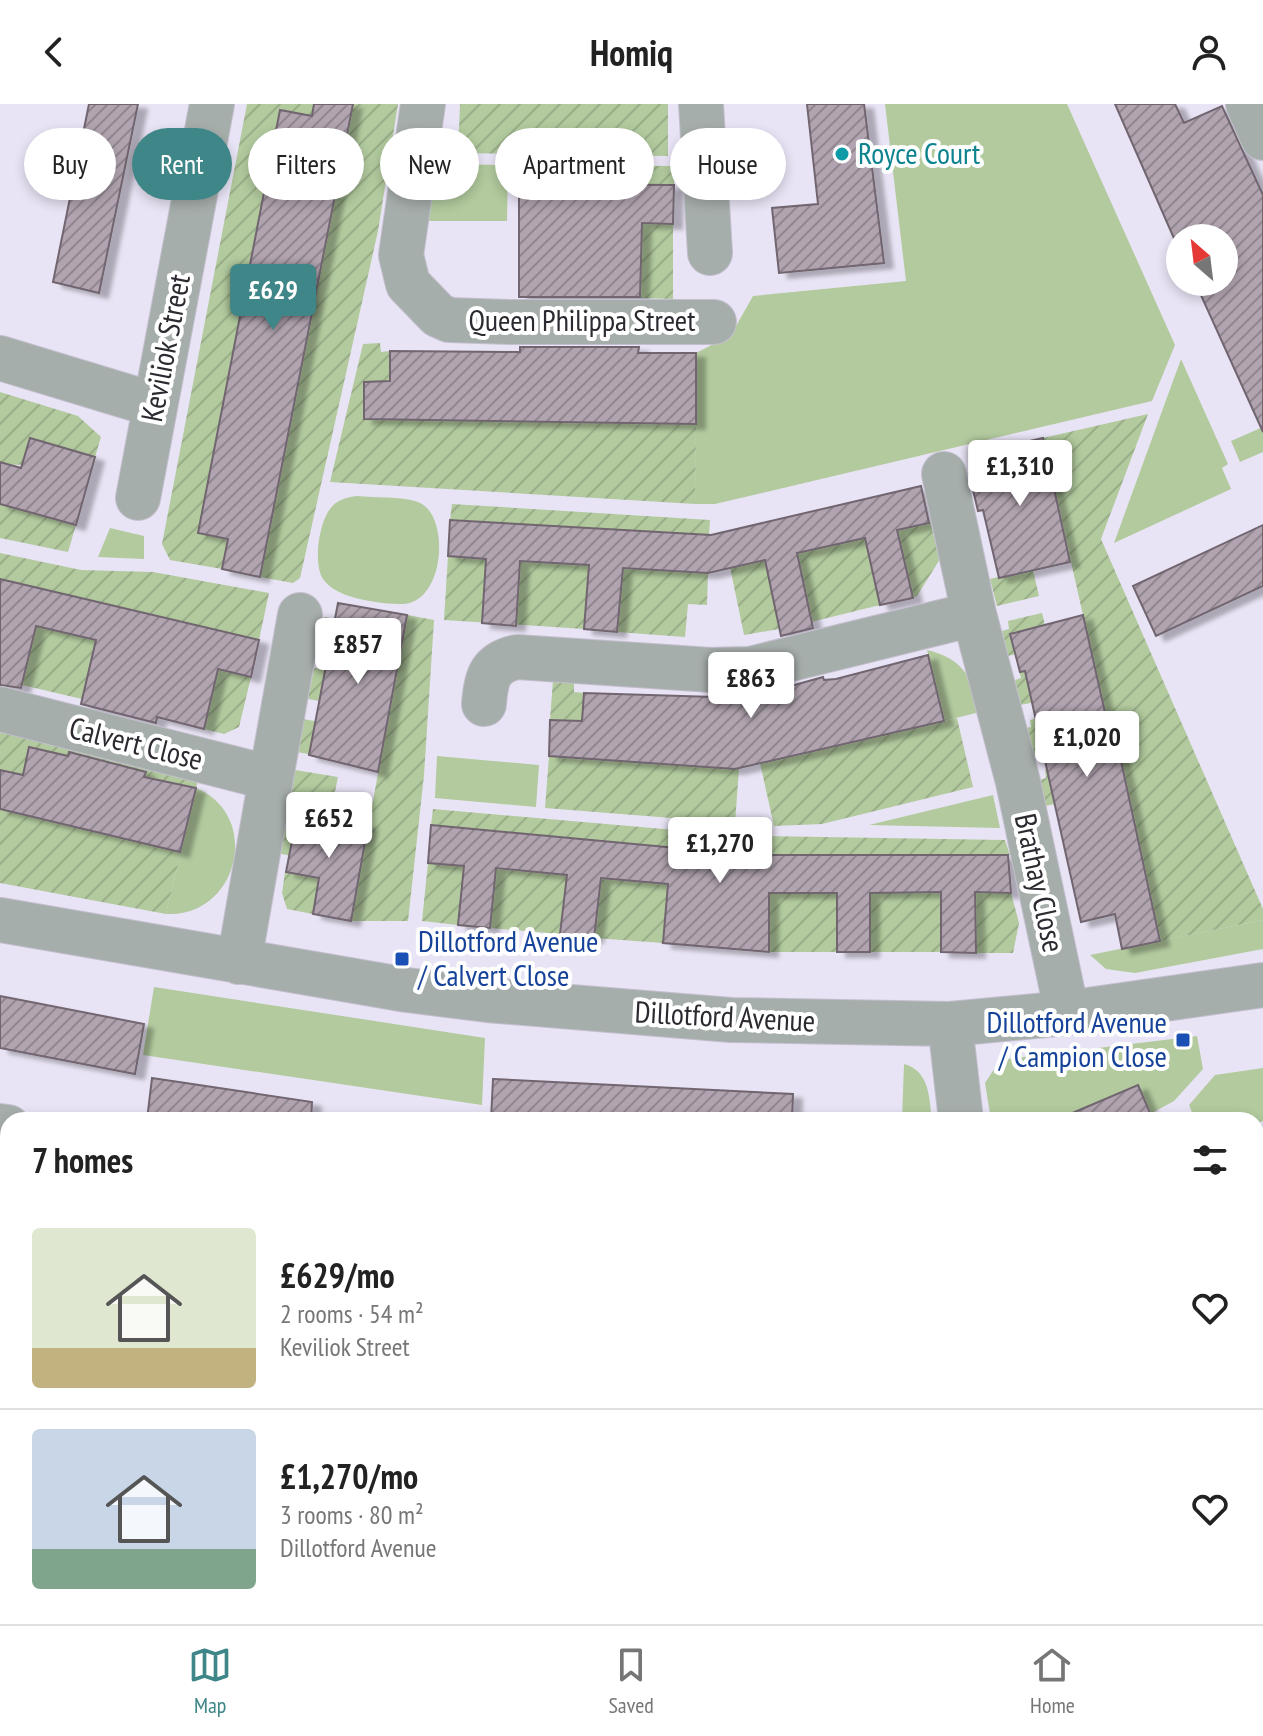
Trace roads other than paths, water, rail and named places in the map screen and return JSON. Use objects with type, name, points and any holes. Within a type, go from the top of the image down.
[{"type":"street","name":"Keviliok Street","points":[[138,498],[212,104]]},
{"type":"street","name":"Queen Philippa Street","points":[[423,104],[401,255],[408,284],[438,315],[465,321],[714,322]]},
{"type":"street","points":[[701,104],[710,253]]},
{"type":"street","points":[[1248,104],[1263,138]]},
{"type":"street","points":[[0,358],[155,405]]},
{"type":"street","name":"Brathay Close","points":[[944,474],[974,614],[1018,782],[1067,1013]]},
{"type":"street","points":[[484,704],[489,673],[499,661],[517,657],[711,670],[750,669],[974,614]]},
{"type":"street","points":[[239,962],[300,615]]},
{"type":"street","name":"Calvert Close","points":[[0,709],[271,778]]},
{"type":"street","name":"Dillotford Avenue","points":[[0,920],[239,962],[487,1000],[731,1020],[950,1024],[1067,1013],[1263,985]]},
{"type":"street","points":[[950,1024],[960,1112]]},
{"type":"place","name":"Royce Court","points":[[842,154]]},
{"type":"place","name":"Dillotford Avenue / Calvert Close","points":[[402,959]]},
{"type":"place","name":"Dillotford Avenue / Campion Close","points":[[1183,1040]]}]
